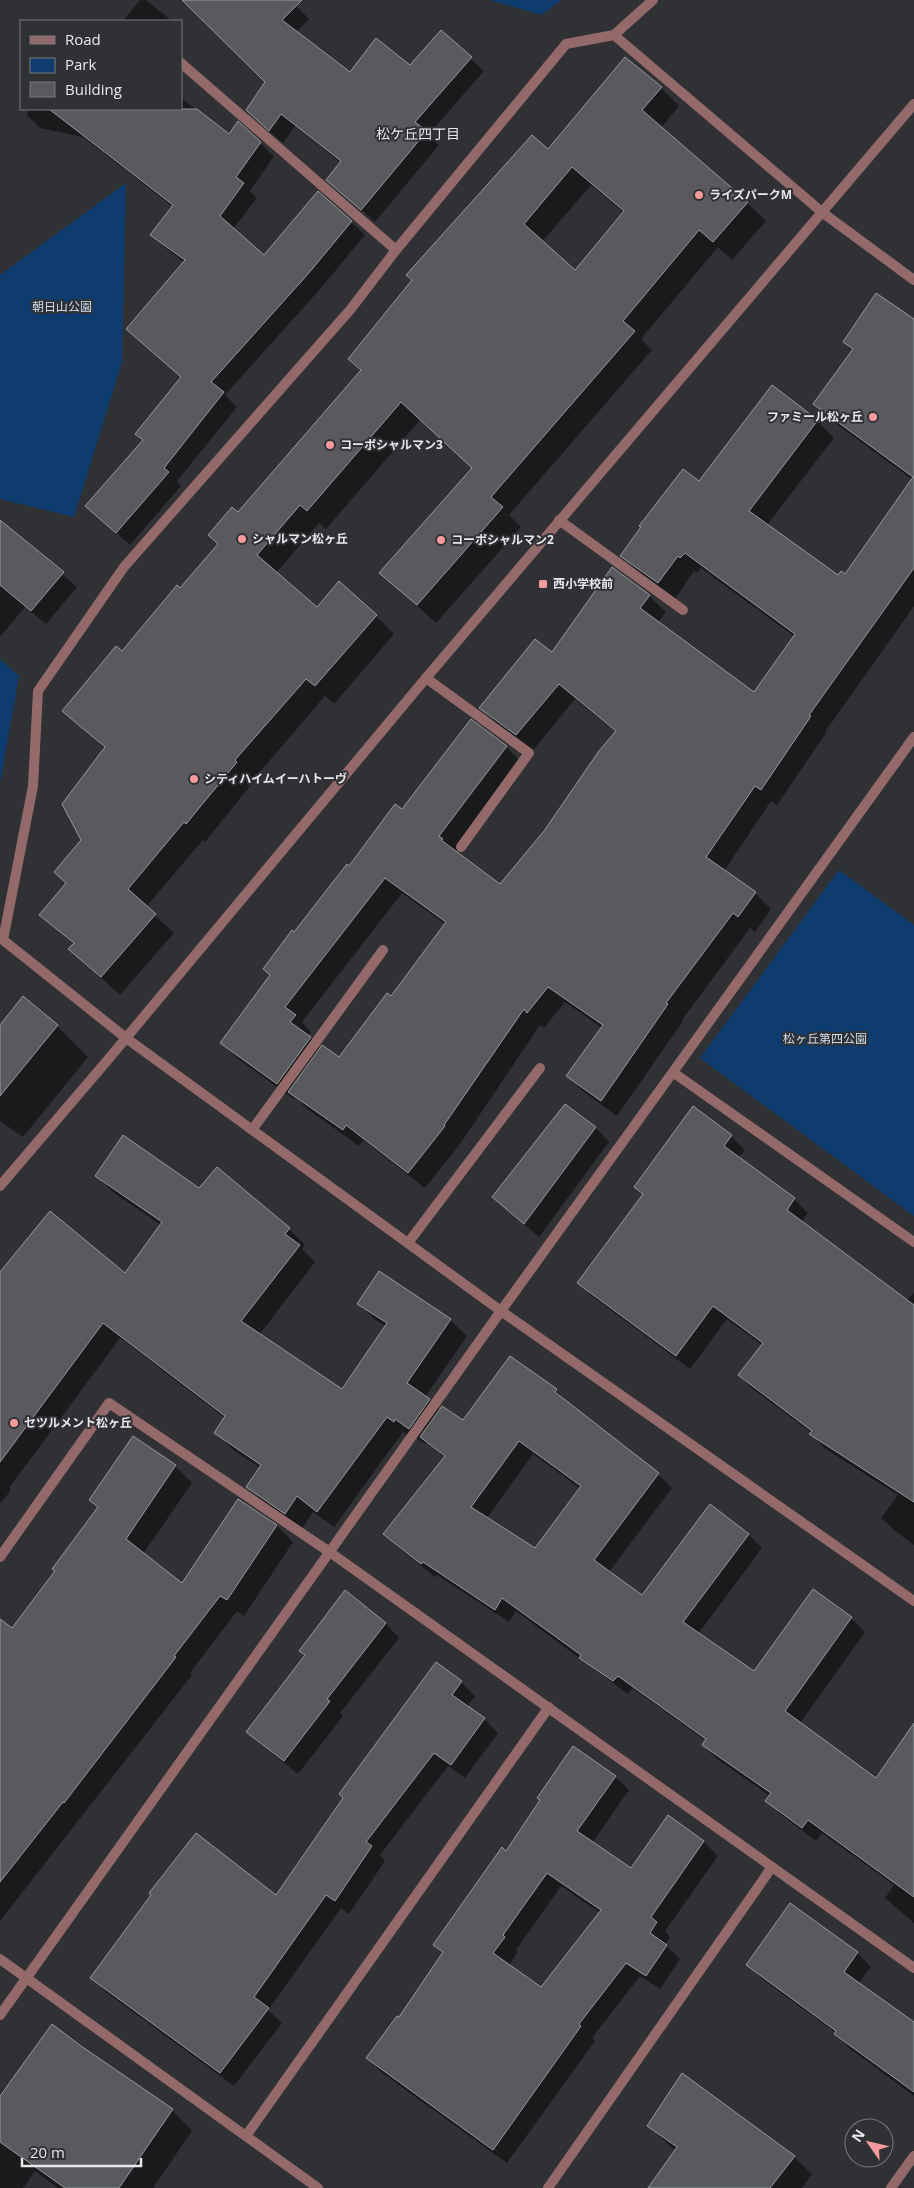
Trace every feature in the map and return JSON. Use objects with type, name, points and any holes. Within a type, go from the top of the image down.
[{"type":"street","points":[[652,0],[614,35],[566,44],[396,250],[350,310],[124,567],[38,690],[33,786],[3,940],[126,1038],[501,1311],[914,1601]]},
{"type":"street","points":[[614,35],[823,213],[914,280]]},
{"type":"street","points":[[182,64],[396,250]]},
{"type":"street","points":[[0,1186],[559,520],[823,213],[914,104]]},
{"type":"street","points":[[559,520],[683,610]]},
{"type":"street","points":[[426,678],[529,754],[461,848]]},
{"type":"street","points":[[0,2015],[331,1553],[501,1311],[914,737]]},
{"type":"street","points":[[252,1130],[383,950]]},
{"type":"street","points":[[408,1243],[540,1068]]},
{"type":"street","points":[[674,1073],[914,1242]]},
{"type":"street","points":[[0,1558],[108,1404],[331,1553],[914,1968]]},
{"type":"street","points":[[246,2136],[549,1707]]},
{"type":"street","points":[[548,2188],[772,1867]]},
{"type":"street","points":[[0,1959],[318,2188]]},
{"type":"street","points":[[891,2188],[914,2156]]},
{"type":"green space","points":[[490,0],[561,0],[542,15]]},
{"type":"green space","name":"朝日山公園","points":[[126,183],[122,362],[74,517],[0,499],[0,275]]},
{"type":"green space","points":[[0,659],[19,676],[0,783]]},
{"type":"green space","name":"松ヶ丘第四公園","points":[[839,870],[914,925],[914,1216],[700,1058]]},
{"type":"building","points":[[182,0],[302,0],[282,20],[350,72],[376,38],[410,65],[441,30],[472,57],[415,122],[427,131],[361,210],[326,180],[341,161],[281,114],[269,131],[246,110],[265,82]]},
{"type":"building","points":[[625,57],[662,87],[642,110],[748,202],[713,242],[699,230],[623,321],[635,331],[491,497],[503,507],[417,605],[379,573],[472,468],[401,402],[307,511],[300,505],[257,555],[317,607],[339,581],[377,615],[315,686],[306,679],[235,760],[237,762],[186,824],[184,822],[128,889],[156,914],[101,977],[68,949],[74,943],[39,915],[66,883],[54,872],[81,840],[62,804],[105,747],[62,711],[116,646],[122,651],[177,585],[180,588],[218,544],[208,535],[232,507],[238,512],[361,370],[348,359],[412,280],[406,275],[532,135],[548,149]],"holes":[[[572,167],[624,211],[575,270],[524,224]]]},
{"type":"building","points":[[197,109],[229,134],[238,121],[261,142],[236,177],[244,183],[220,216],[264,255],[318,191],[352,221],[308,274],[211,382],[224,392],[164,468],[169,472],[116,533],[85,506],[143,440],[135,434],[181,377],[126,329],[185,260],[150,235],[173,205],[50,110]]},
{"type":"building","points":[[876,293],[914,319],[914,568],[809,715],[811,716],[761,790],[755,786],[706,857],[756,892],[738,917],[733,913],[666,1003],[668,1004],[601,1101],[566,1076],[603,1025],[548,987],[527,1013],[524,1009],[445,1126],[408,1173],[346,1125],[343,1130],[288,1092],[322,1045],[339,1057],[387,993],[391,996],[446,922],[385,878],[285,1007],[296,1015],[290,1022],[311,1037],[277,1084],[220,1043],[270,975],[263,969],[292,930],[294,932],[347,864],[349,866],[395,804],[402,809],[471,719],[507,746],[439,836],[443,839],[441,840],[500,884],[544,831],[599,751],[616,731],[559,684],[516,735],[479,708],[535,639],[552,652],[612,567],[650,595],[640,608],[754,692],[795,634],[685,553],[680,558],[678,556],[658,583],[620,556],[641,527],[639,526],[683,469],[699,481],[772,385],[818,420],[749,511],[838,575],[841,571],[845,574],[913,477],[813,404],[853,349],[843,342]]},
{"type":"building","points":[[0,520],[64,572],[31,611],[0,585]]},
{"type":"building","points":[[23,996],[58,1025],[0,1096],[0,1025]]},
{"type":"building","points":[[565,1104],[596,1127],[524,1224],[492,1197]]},
{"type":"building","points":[[693,1106],[732,1135],[724,1146],[795,1198],[787,1210],[914,1305],[914,1502],[809,1434],[812,1431],[738,1375],[763,1343],[713,1306],[676,1356],[577,1283],[643,1194],[634,1187]]},
{"type":"building","points":[[123,1135],[199,1188],[217,1167],[290,1228],[285,1234],[300,1245],[241,1321],[342,1389],[387,1323],[357,1304],[379,1271],[451,1319],[407,1383],[430,1399],[409,1429],[395,1419],[394,1422],[387,1417],[317,1512],[297,1496],[285,1514],[246,1487],[261,1465],[214,1433],[225,1416],[103,1323],[0,1462],[0,1272],[50,1211],[125,1273],[162,1222],[95,1176]]},
{"type":"building","points":[[510,1356],[557,1389],[555,1392],[659,1473],[594,1560],[642,1595],[710,1504],[749,1534],[683,1622],[754,1671],[813,1589],[852,1617],[785,1711],[876,1778],[914,1723],[914,1897],[808,1820],[802,1828],[765,1801],[771,1793],[702,1745],[706,1739],[618,1676],[613,1681],[579,1658],[581,1655],[502,1598],[495,1610],[423,1562],[421,1564],[383,1534],[445,1456],[420,1437],[442,1406],[463,1420]],"holes":[[[519,1441],[581,1486],[535,1548],[471,1507]]]},
{"type":"building","points":[[133,1436],[176,1465],[126,1539],[182,1583],[238,1499],[277,1525],[227,1600],[220,1596],[174,1656],[176,1657],[64,1803],[0,1882],[0,1619],[12,1628],[55,1571],[52,1569],[98,1507],[89,1500]]},
{"type":"building","points":[[345,1590],[386,1623],[327,1699],[330,1701],[284,1761],[246,1732],[305,1655],[299,1651]]},
{"type":"building","points":[[436,1662],[462,1681],[452,1695],[485,1718],[451,1765],[434,1753],[366,1842],[372,1846],[335,1901],[326,1895],[254,1997],[269,2008],[220,2073],[90,1978],[151,1895],[149,1893],[196,1833],[276,1895],[343,1798],[339,1794]]},
{"type":"building","points":[[573,1746],[616,1776],[577,1831],[631,1868],[668,1815],[704,1841],[651,1917],[657,1922],[650,1933],[667,1945],[646,1976],[626,1963],[579,2024],[581,2026],[493,2150],[366,2058],[397,2016],[399,2017],[443,1952],[433,1945],[502,1847],[506,1851],[540,1800],[537,1798]],"holes":[[[547,1873],[601,1910],[541,1987],[493,1953],[505,1937],[503,1935]]]},
{"type":"building","points":[[790,1903],[858,1952],[844,1972],[914,2022],[914,2092],[834,2034],[836,2031],[746,1965]]},
{"type":"building","points":[[52,2024],[173,2109],[119,2188],[65,2188],[0,2142],[0,2096]]},
{"type":"building","points":[[682,2073],[795,2156],[770,2188],[648,2188],[677,2147],[647,2126]]},
{"type":"place","name":"ライズパークM","points":[[699,195]]},
{"type":"place","name":"ファミール松ヶ丘","points":[[873,417]]},
{"type":"place","name":"コーポシャルマン3","points":[[330,445]]},
{"type":"place","name":"シャルマン松ヶ丘","points":[[242,539]]},
{"type":"place","name":"コーポシャルマン2","points":[[441,540]]},
{"type":"place","name":"西小学校前","points":[[543,584]]},
{"type":"place","name":"シティハイムイーハトーヴ","points":[[194,779]]},
{"type":"place","name":"セツルメント松ヶ丘","points":[[14,1423]]},
{"type":"district","name":"松ケ丘四丁目","points":[[418,134]]}]
